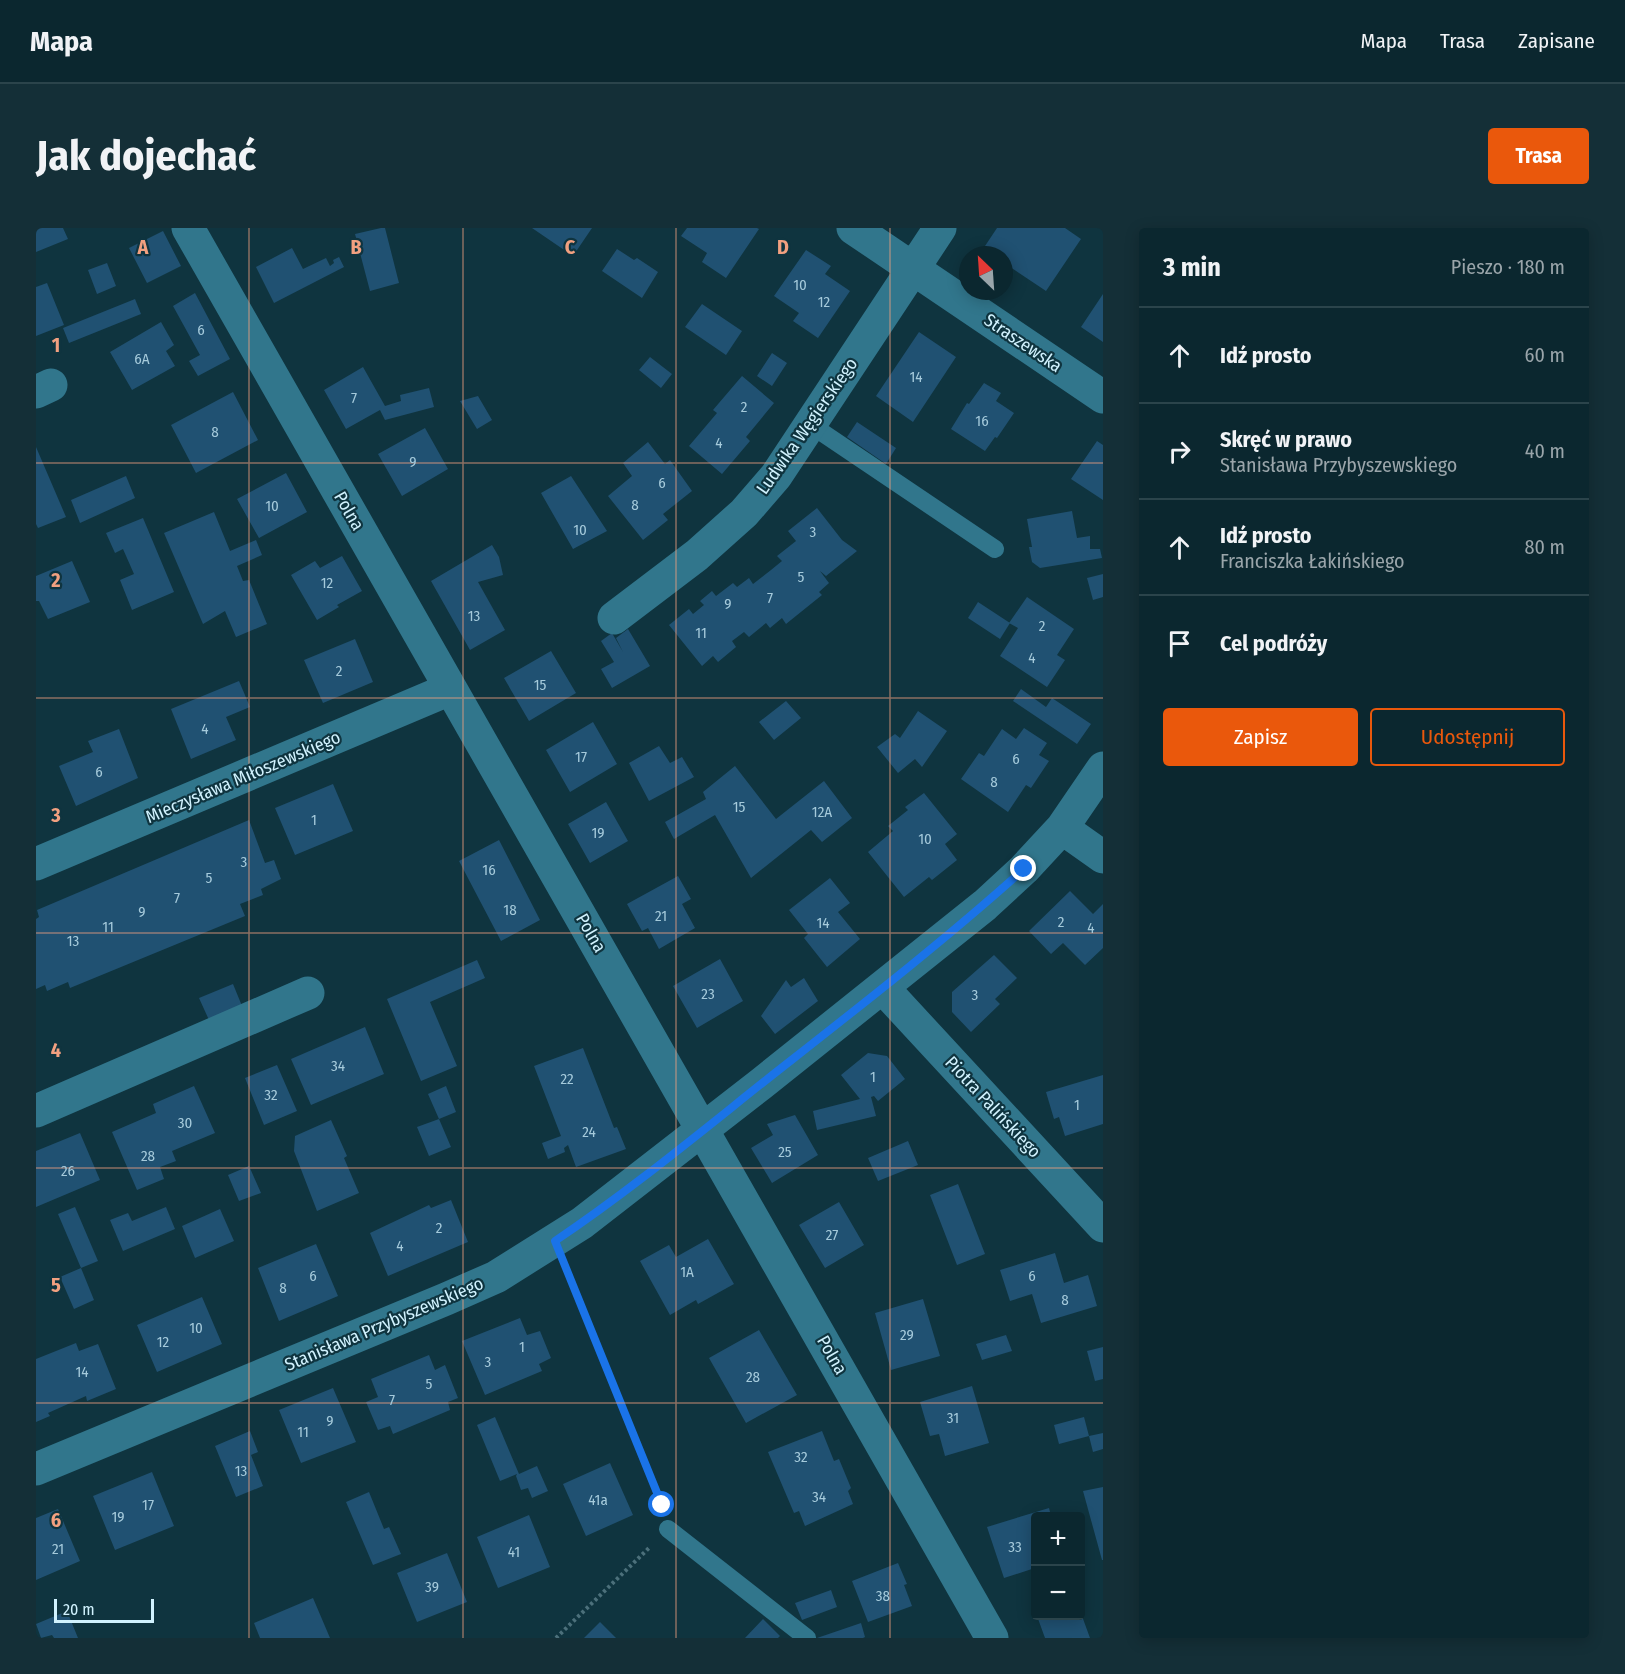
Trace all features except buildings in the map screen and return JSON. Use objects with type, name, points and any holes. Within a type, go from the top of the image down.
[{"type":"street","name":"Polna","points":[[188,228],[704,1129],[992,1638]]},
{"type":"street","name":"Straszewska","points":[[853,228],[1103,397]]},
{"type":"street","name":"Ludwika Węgierskiego","points":[[614,618],[697,555],[744,513],[776,476],[940,228]]},
{"type":"street","name":"Mieczysława Miłoszewskiego","points":[[36,864],[450,689]]},
{"type":"street","name":"Stanisława Przybyszewskiego","points":[[36,1469],[476,1286],[496,1277],[555,1241],[582,1223],[704,1129],[883,988],[993,897],[1024,869],[1062,828],[1103,768]]},
{"type":"street","points":[[1062,828],[1103,857]]},
{"type":"street","name":"Piotra Palińskiego","points":[[883,988],[1103,1226]]},
{"type":"street","points":[[37,1107],[308,993]]},
{"type":"lane","points":[[811,425],[995,549]]},
{"type":"lane","points":[[668,1529],[807,1638]]},
{"type":"path","points":[[555,1241],[662,1505],[668,1529],[556,1638]]},
{"type":"route","points":[[662,1505],[555,1241],[646,1174],[883,988],[1024,869]]}]
